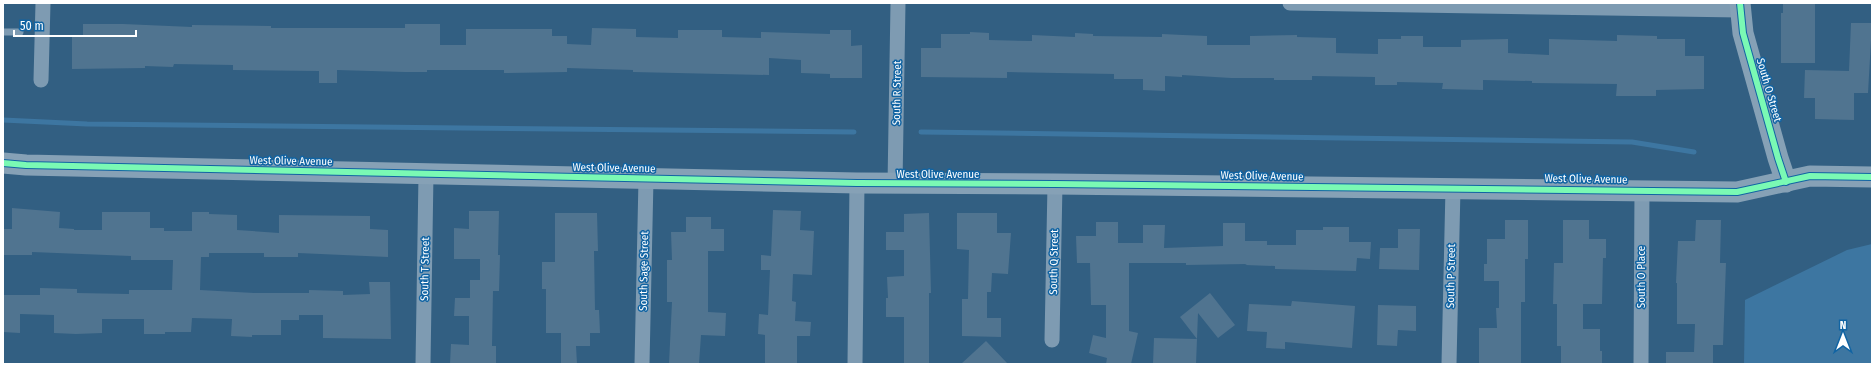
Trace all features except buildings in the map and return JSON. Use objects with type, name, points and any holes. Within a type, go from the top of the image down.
[{"type":"street","points":[[41,80],[43,3]]},
{"type":"street","name":"South R Street","points":[[895,184],[898,3]]},
{"type":"street","points":[[1290,3],[1740,6]]},
{"type":"street","name":"South O Street","points":[[1740,6],[1743,33],[1786,182]]},
{"type":"street","name":"West Olive Avenue","points":[[3,163],[26,165],[857,184],[1055,184],[1642,189],[1737,192],[1810,176],[1872,177]]},
{"type":"street","name":"South T Street","points":[[423,364],[426,174]]},
{"type":"street","name":"South Sage Street","points":[[642,364],[646,179]]},
{"type":"street","points":[[855,364],[857,184]]},
{"type":"street","name":"South Q Street","points":[[1052,340],[1055,184]]},
{"type":"street","name":"South P Street","points":[[1448,364],[1453,188]]},
{"type":"street","name":"South O Place","points":[[1641,364],[1642,189]]},
{"type":"lane","points":[[3,32],[20,32]]},
{"type":"water","points":[[1872,244],[1872,364],[1744,364],[1745,300],[1847,250]]},
{"type":"waterway","points":[[3,120],[87,124],[854,132]]},
{"type":"waterway","points":[[921,132],[1632,142],[1694,152]]},
{"type":"cycle path","points":[[1740,3],[1743,33],[1786,182]]},
{"type":"cycle path","points":[[3,163],[26,165],[857,183],[1737,192],[1810,176],[1872,177]]}]
